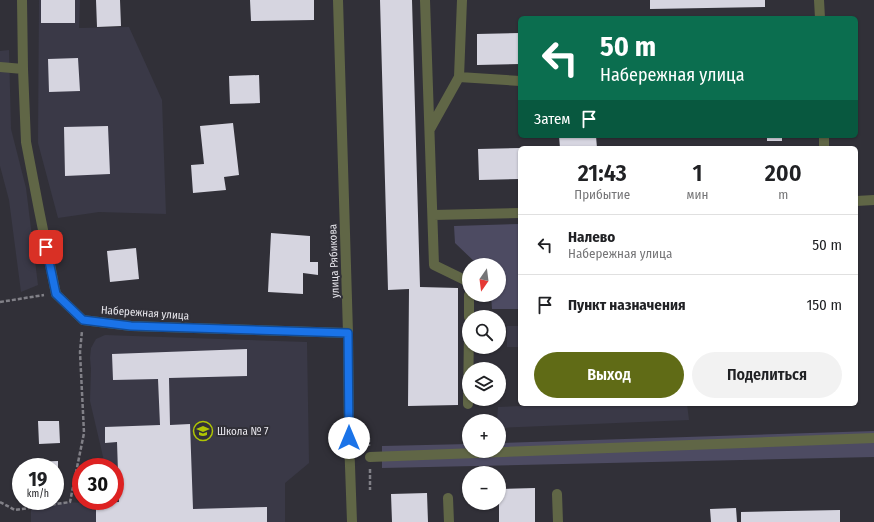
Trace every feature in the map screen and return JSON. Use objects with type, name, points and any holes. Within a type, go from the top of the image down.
[{"type":"street","points":[[22,0],[26,142],[38,210],[56,294],[83,320]]},
{"type":"street","name":"улица Рябикова","points":[[338,0],[352,522]]},
{"type":"street","points":[[425,0],[434,265],[462,279]]},
{"type":"street","points":[[430,129],[459,77],[462,0]]},
{"type":"street","points":[[819,0],[820,16]]},
{"type":"street","points":[[0,67],[23,69]]},
{"type":"street","points":[[459,77],[518,81]]},
{"type":"street","points":[[858,201],[874,200]]},
{"type":"street","points":[[432,215],[518,213]]},
{"type":"street","name":"Набережная улица","points":[[83,320],[131,326],[348,333]]},
{"type":"street","points":[[370,457],[874,438]]},
{"type":"street","points":[[557,494],[558,522]]},
{"type":"street","points":[[448,498],[449,522]]},
{"type":"path","points":[[0,302],[56,294]]},
{"type":"path","points":[[0,502],[15,510],[70,502],[84,433],[80,352],[83,320]]},
{"type":"shaded area","points":[[39,0],[80,0],[79,28],[129,27],[162,100],[166,214],[99,212],[58,218],[38,143]]},
{"type":"shaded area","points":[[9,50],[11,129],[26,188],[38,285],[21,292],[9,200],[0,166],[0,51]]},
{"type":"shaded area","points":[[518,224],[518,309],[492,309],[492,302],[506,302],[506,258],[471,258],[455,243],[454,226]]},
{"type":"shaded area","points":[[507,326],[518,326],[518,347],[507,347]]},
{"type":"shaded area","name":"Школа № 7","points":[[105,335],[307,342],[309,463],[285,483],[285,522],[31,522],[31,510],[64,510],[64,502],[72,502],[72,510],[124,510],[124,458],[103,458],[90,401],[90,358],[91,348],[96,339]]},
{"type":"shaded area","points":[[687,406],[689,420],[506,428],[506,414],[498,414],[498,407]]},
{"type":"shaded area","points":[[874,431],[874,457],[382,468],[382,446],[462,444],[462,458],[506,458],[506,443]]},
{"type":"building","points":[[41,0],[75,0],[75,23],[41,23]]},
{"type":"building","points":[[96,0],[120,0],[121,26],[97,27]]},
{"type":"building","points":[[250,0],[314,0],[314,20],[251,21]]},
{"type":"building","points":[[380,0],[412,0],[420,287],[458,288],[458,405],[408,406],[409,289],[388,290]]},
{"type":"building","points":[[650,0],[765,0],[765,7],[650,9]]},
{"type":"building","points":[[518,33],[518,64],[477,65],[477,34]]},
{"type":"building","points":[[78,58],[80,91],[49,92],[48,59]]},
{"type":"building","points":[[259,75],[260,103],[230,104],[229,76]]},
{"type":"building","points":[[233,123],[239,175],[224,177],[226,190],[193,193],[191,165],[204,164],[200,126]]},
{"type":"building","points":[[108,126],[110,174],[65,176],[64,127]]},
{"type":"building","points":[[559,138],[596,138],[597,146],[560,146]]},
{"type":"building","points":[[767,138],[782,138],[782,141],[767,141]]},
{"type":"building","points":[[518,148],[518,179],[479,180],[478,149]]},
{"type":"building","points":[[271,233],[310,236],[310,262],[318,262],[318,275],[303,273],[303,294],[268,292]]},
{"type":"building","points":[[136,248],[139,279],[110,282],[107,251]]},
{"type":"building","points":[[247,349],[247,376],[169,378],[170,425],[190,424],[193,509],[267,507],[267,522],[96,522],[96,510],[124,510],[124,458],[118,458],[117,442],[105,443],[105,427],[160,425],[158,379],[113,380],[112,354]]},
{"type":"building","points":[[38,421],[59,421],[60,443],[39,444]]},
{"type":"building","points":[[535,488],[535,522],[499,522],[499,510],[506,510],[506,489]]},
{"type":"building","points":[[427,493],[428,522],[392,522],[391,494]]},
{"type":"building","points":[[736,508],[737,522],[711,522],[710,509]]},
{"type":"building","points":[[840,510],[840,522],[741,522],[741,512]]},
{"type":"place","name":"Школа № 7","points":[[203,431]]},
{"type":"route","points":[[46,247],[56,294],[83,320],[131,326],[348,333],[349,438]]}]
